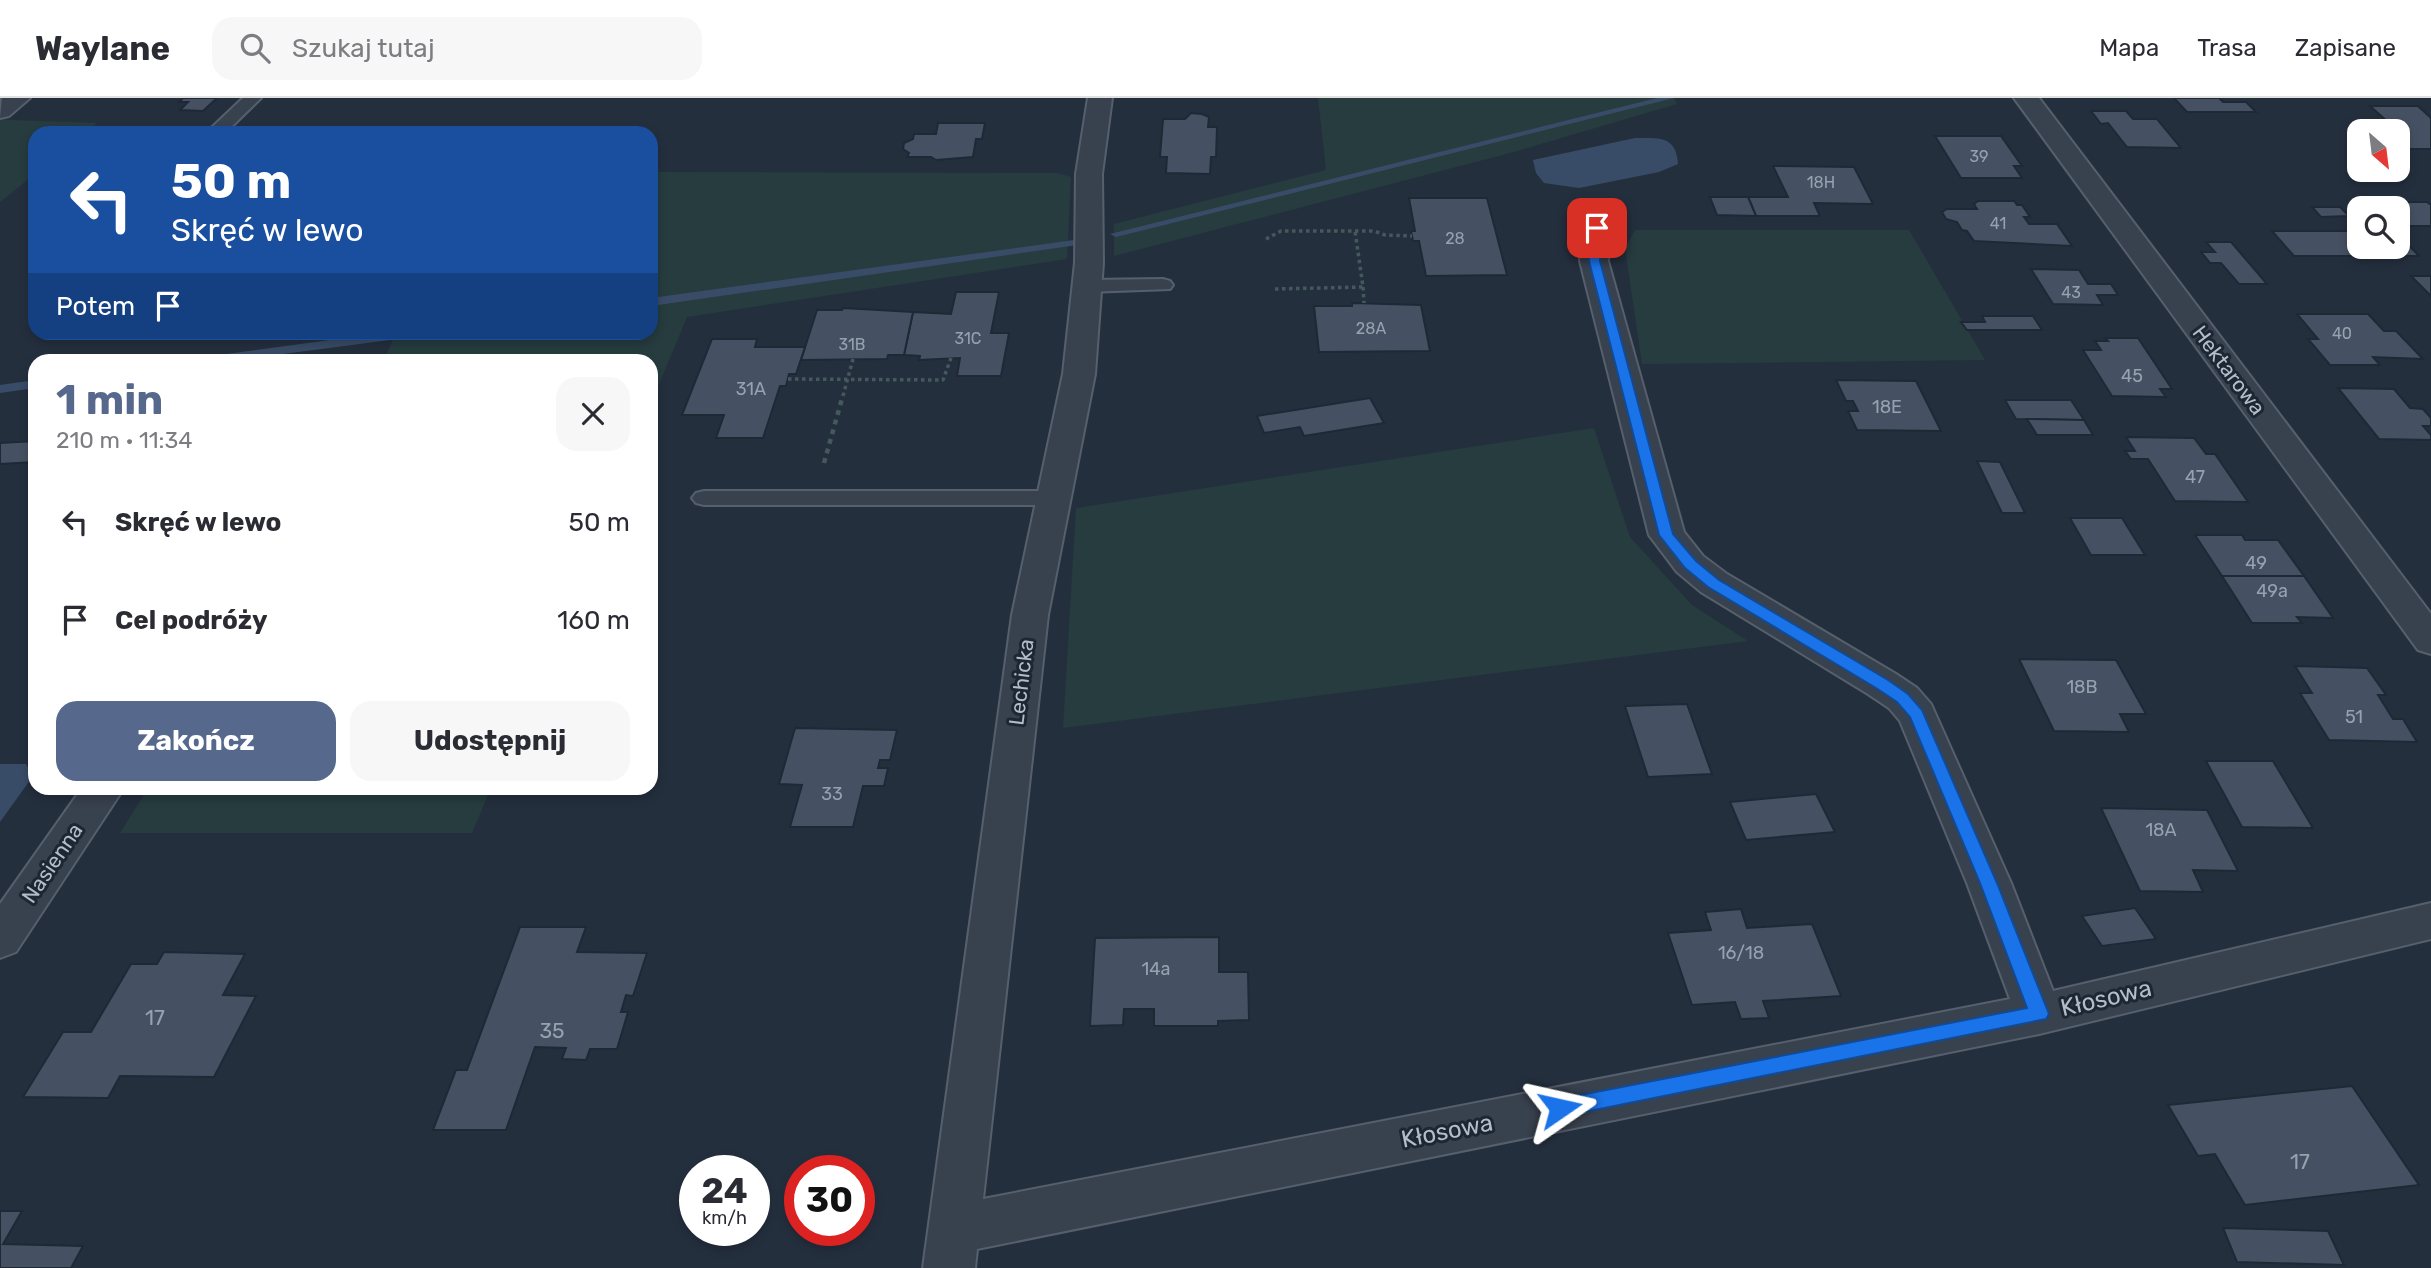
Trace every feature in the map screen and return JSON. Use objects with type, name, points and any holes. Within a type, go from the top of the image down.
[{"type":"street","points":[[0,111],[18,98]]},
{"type":"street","name":"Lechicka","points":[[952,1248],[1030,615],[1079,374],[1087,286],[1089,174],[1100,98]]},
{"type":"street","name":"Hektarowa","points":[[2026,98],[2431,641]]},
{"type":"street","points":[[1597,228],[1594,261],[1667,535],[1690,564],[1714,583],[1882,684],[1903,698],[1917,714],[1989,883],[2039,1014]]},
{"type":"street","name":"Nasienna","points":[[0,939],[99,795]]},
{"type":"street","name":"Kłosowa","points":[[952,1248],[2039,1014],[2431,921]]},
{"type":"lane","points":[[223,126],[253,98]]},
{"type":"lane","points":[[1087,286],[1163,285]]},
{"type":"lane","points":[[704,498],[1054,498]]},
{"type":"path","points":[[1266,239],[1281,231],[1356,231],[1412,236]]},
{"type":"path","points":[[1356,231],[1364,303]]},
{"type":"path","points":[[1275,289],[1363,287]]},
{"type":"path","points":[[788,379],[943,380],[951,358]]},
{"type":"path","points":[[814,498],[853,359]]},
{"type":"green space","points":[[1318,98],[1674,98],[1677,104],[1514,152],[1114,256],[1114,224],[1326,170]]},
{"type":"green space","points":[[0,119],[97,123],[93,126],[28,126],[28,180],[0,202]]},
{"type":"green space","points":[[658,172],[1057,173],[1071,177],[1067,259],[687,317],[658,387],[658,354],[387,354],[393,340],[658,340]]},
{"type":"green space","points":[[1635,230],[1909,230],[1985,360],[1642,364],[1625,248]]},
{"type":"green space","points":[[1594,428],[1630,537],[1692,605],[1748,641],[1063,728],[1076,508]]},
{"type":"green space","points":[[144,795],[488,795],[472,833],[120,833]]},
{"type":"water","points":[[1635,138],[1659,139],[1670,143],[1677,155],[1678,164],[1659,172],[1579,188],[1544,183],[1536,173],[1533,160]]},
{"type":"water","points":[[0,764],[26,764],[28,783],[0,822]]},
{"type":"building","points":[[183,98],[217,98],[203,111],[180,110],[188,102],[179,102]]},
{"type":"building","points":[[2174,98],[2219,98],[2223,102],[2246,102],[2256,112],[2187,112]]},
{"type":"building","points":[[2370,106],[2418,106],[2431,118],[2431,149],[2410,149],[2410,119],[2385,119]]},
{"type":"building","points":[[2091,111],[2126,111],[2133,119],[2157,119],[2181,148],[2127,147],[2108,123],[2101,124]]},
{"type":"building","points":[[1191,113],[1209,117],[1208,127],[1217,127],[1216,157],[1211,157],[1210,174],[1166,173],[1167,157],[1160,157],[1163,119],[1185,119]]},
{"type":"building","points":[[938,123],[985,123],[982,139],[976,139],[973,157],[936,160],[931,157],[907,157],[909,153],[903,149],[904,143],[913,139],[914,134],[936,134]]},
{"type":"building","points":[[1935,136],[2001,136],[2022,166],[2014,166],[2022,178],[1961,178]]},
{"type":"building","points":[[1773,166],[1854,167],[1873,204],[1814,203],[1820,216],[1756,216],[1748,197],[1788,197]]},
{"type":"building","points":[[1710,197],[1748,197],[1756,216],[1717,215]]},
{"type":"building","points":[[1409,198],[1487,198],[1507,275],[1426,276],[1419,241],[1413,241],[1411,231],[1415,231]]},
{"type":"building","points":[[1978,201],[2014,201],[2017,205],[2022,205],[2030,217],[2024,217],[2029,224],[2057,224],[2072,246],[1974,241],[1967,231],[1962,230],[1957,222],[1946,219],[1942,212],[1947,209],[1977,209],[1974,204]]},
{"type":"building","points":[[2410,202],[2427,202],[2431,205],[2431,226],[2410,226]]},
{"type":"building","points":[[2312,207],[2340,207],[2347,214],[2347,216],[2321,217]]},
{"type":"building","points":[[2272,231],[2347,231],[2347,256],[2294,256]]},
{"type":"building","points":[[2206,242],[2231,242],[2267,284],[2239,284],[2221,263],[2210,263],[2201,252],[2215,252]]},
{"type":"building","points":[[2410,247],[2419,256],[2410,256]]},
{"type":"building","points":[[2031,269],[2079,270],[2088,284],[2111,284],[2118,295],[2097,295],[2103,305],[2053,304]]},
{"type":"building","points":[[2411,276],[2431,276],[2431,296]]},
{"type":"building","points":[[956,292],[999,292],[991,333],[1009,333],[1001,376],[957,376],[960,358],[919,360],[920,356],[904,355],[913,312],[951,314]]},
{"type":"building","points":[[1352,303],[1421,305],[1430,351],[1319,352],[1314,306],[1352,306]]},
{"type":"building","points":[[843,308],[913,312],[904,355],[888,355],[887,359],[801,360],[817,310]]},
{"type":"building","points":[[2297,314],[2368,314],[2384,331],[2396,331],[2423,359],[2373,357],[2380,365],[2330,365],[2308,339],[2318,339]]},
{"type":"building","points":[[1982,316],[2033,316],[2042,330],[1967,330],[1961,322],[1985,322]]},
{"type":"building","points":[[2105,338],[2138,338],[2172,389],[2160,389],[2166,397],[2112,396],[2083,350],[2101,350],[2095,341],[2108,341]]},
{"type":"building","points":[[712,339],[757,339],[755,347],[805,347],[796,374],[789,374],[786,386],[780,386],[763,438],[716,438],[724,415],[682,415]]},
{"type":"building","points":[[1836,380],[1916,381],[1941,431],[1857,430],[1848,411],[1858,411],[1853,401],[1846,401]]},
{"type":"building","points":[[2338,388],[2394,389],[2410,408],[2423,409],[2431,418],[2431,426],[2423,426],[2431,435],[2431,440],[2379,439]]},
{"type":"building","points":[[1370,398],[1384,423],[1304,436],[1300,427],[1264,433],[1257,416]]},
{"type":"building","points":[[2005,400],[2071,400],[2084,420],[2016,419]]},
{"type":"building","points":[[2027,419],[2084,420],[2093,435],[2037,435]]},
{"type":"building","points":[[2126,437],[2194,438],[2206,454],[2215,454],[2248,502],[2175,501],[2148,459],[2131,459],[2125,451],[2135,451]]},
{"type":"building","points":[[28,441],[28,462],[0,464],[0,443]]},
{"type":"building","points":[[1977,461],[2000,462],[2025,513],[2002,513]]},
{"type":"building","points":[[2070,518],[2122,518],[2145,555],[2091,555]]},
{"type":"building","points":[[2195,535],[2242,535],[2245,540],[2278,540],[2304,576],[2222,576]]},
{"type":"building","points":[[2222,576],[2304,576],[2333,618],[2297,617],[2302,623],[2252,623]]},
{"type":"building","points":[[2019,659],[2116,660],[2146,714],[2120,714],[2129,732],[2054,731]]},
{"type":"building","points":[[2295,666],[2367,668],[2386,695],[2378,695],[2393,719],[2403,719],[2417,742],[2329,740],[2300,693],[2312,693]]},
{"type":"building","points":[[1687,704],[1712,774],[1648,777],[1625,706]]},
{"type":"building","points":[[795,728],[897,730],[890,760],[880,760],[878,768],[888,768],[884,786],[863,786],[853,827],[790,827],[802,785],[779,784]]},
{"type":"building","points":[[2206,761],[2273,761],[2313,828],[2242,827]]},
{"type":"building","points":[[1816,794],[1835,832],[1746,840],[1730,802]]},
{"type":"building","points":[[2101,808],[2207,810],[2238,871],[2193,870],[2203,892],[2140,891]]},
{"type":"building","points":[[2135,908],[2156,939],[2102,946],[2082,916]]},
{"type":"building","points":[[1741,909],[1747,928],[1812,924],[1841,996],[1763,1001],[1769,1018],[1741,1019],[1735,1002],[1692,1005],[1668,933],[1711,930],[1705,912]]},
{"type":"building","points":[[520,927],[586,927],[577,952],[647,953],[633,996],[626,995],[621,1012],[628,1012],[617,1049],[590,1049],[586,1060],[562,1059],[566,1048],[535,1047],[506,1130],[433,1130],[456,1070],[467,1070]]},
{"type":"building","points":[[1219,937],[1219,972],[1248,972],[1249,1020],[1218,1021],[1218,1026],[1154,1026],[1154,1009],[1124,1009],[1123,1025],[1090,1026],[1095,938]]},
{"type":"building","points":[[164,952],[245,954],[223,995],[256,996],[214,1077],[120,1076],[108,1098],[23,1097],[63,1032],[91,1032],[131,964],[157,964]]},
{"type":"building","points":[[2352,1086],[2419,1185],[2245,1205],[2215,1154],[2198,1156],[2168,1105]]},
{"type":"building","points":[[0,1211],[22,1211],[3,1244],[83,1246],[71,1268],[0,1268]]},
{"type":"building","points":[[2223,1228],[2328,1231],[2344,1265],[2237,1262]]},
{"type":"waterway","points":[[1116,234],[1669,98]]},
{"type":"waterway","points":[[658,301],[1074,243]]},
{"type":"waterway","points":[[257,354],[361,340]]},
{"type":"waterway","points":[[0,389],[28,385]]},
{"type":"route","points":[[1560,1108],[2039,1014],[1989,883],[1917,714],[1903,698],[1882,684],[1714,583],[1690,564],[1667,535],[1594,261],[1597,228]]}]
